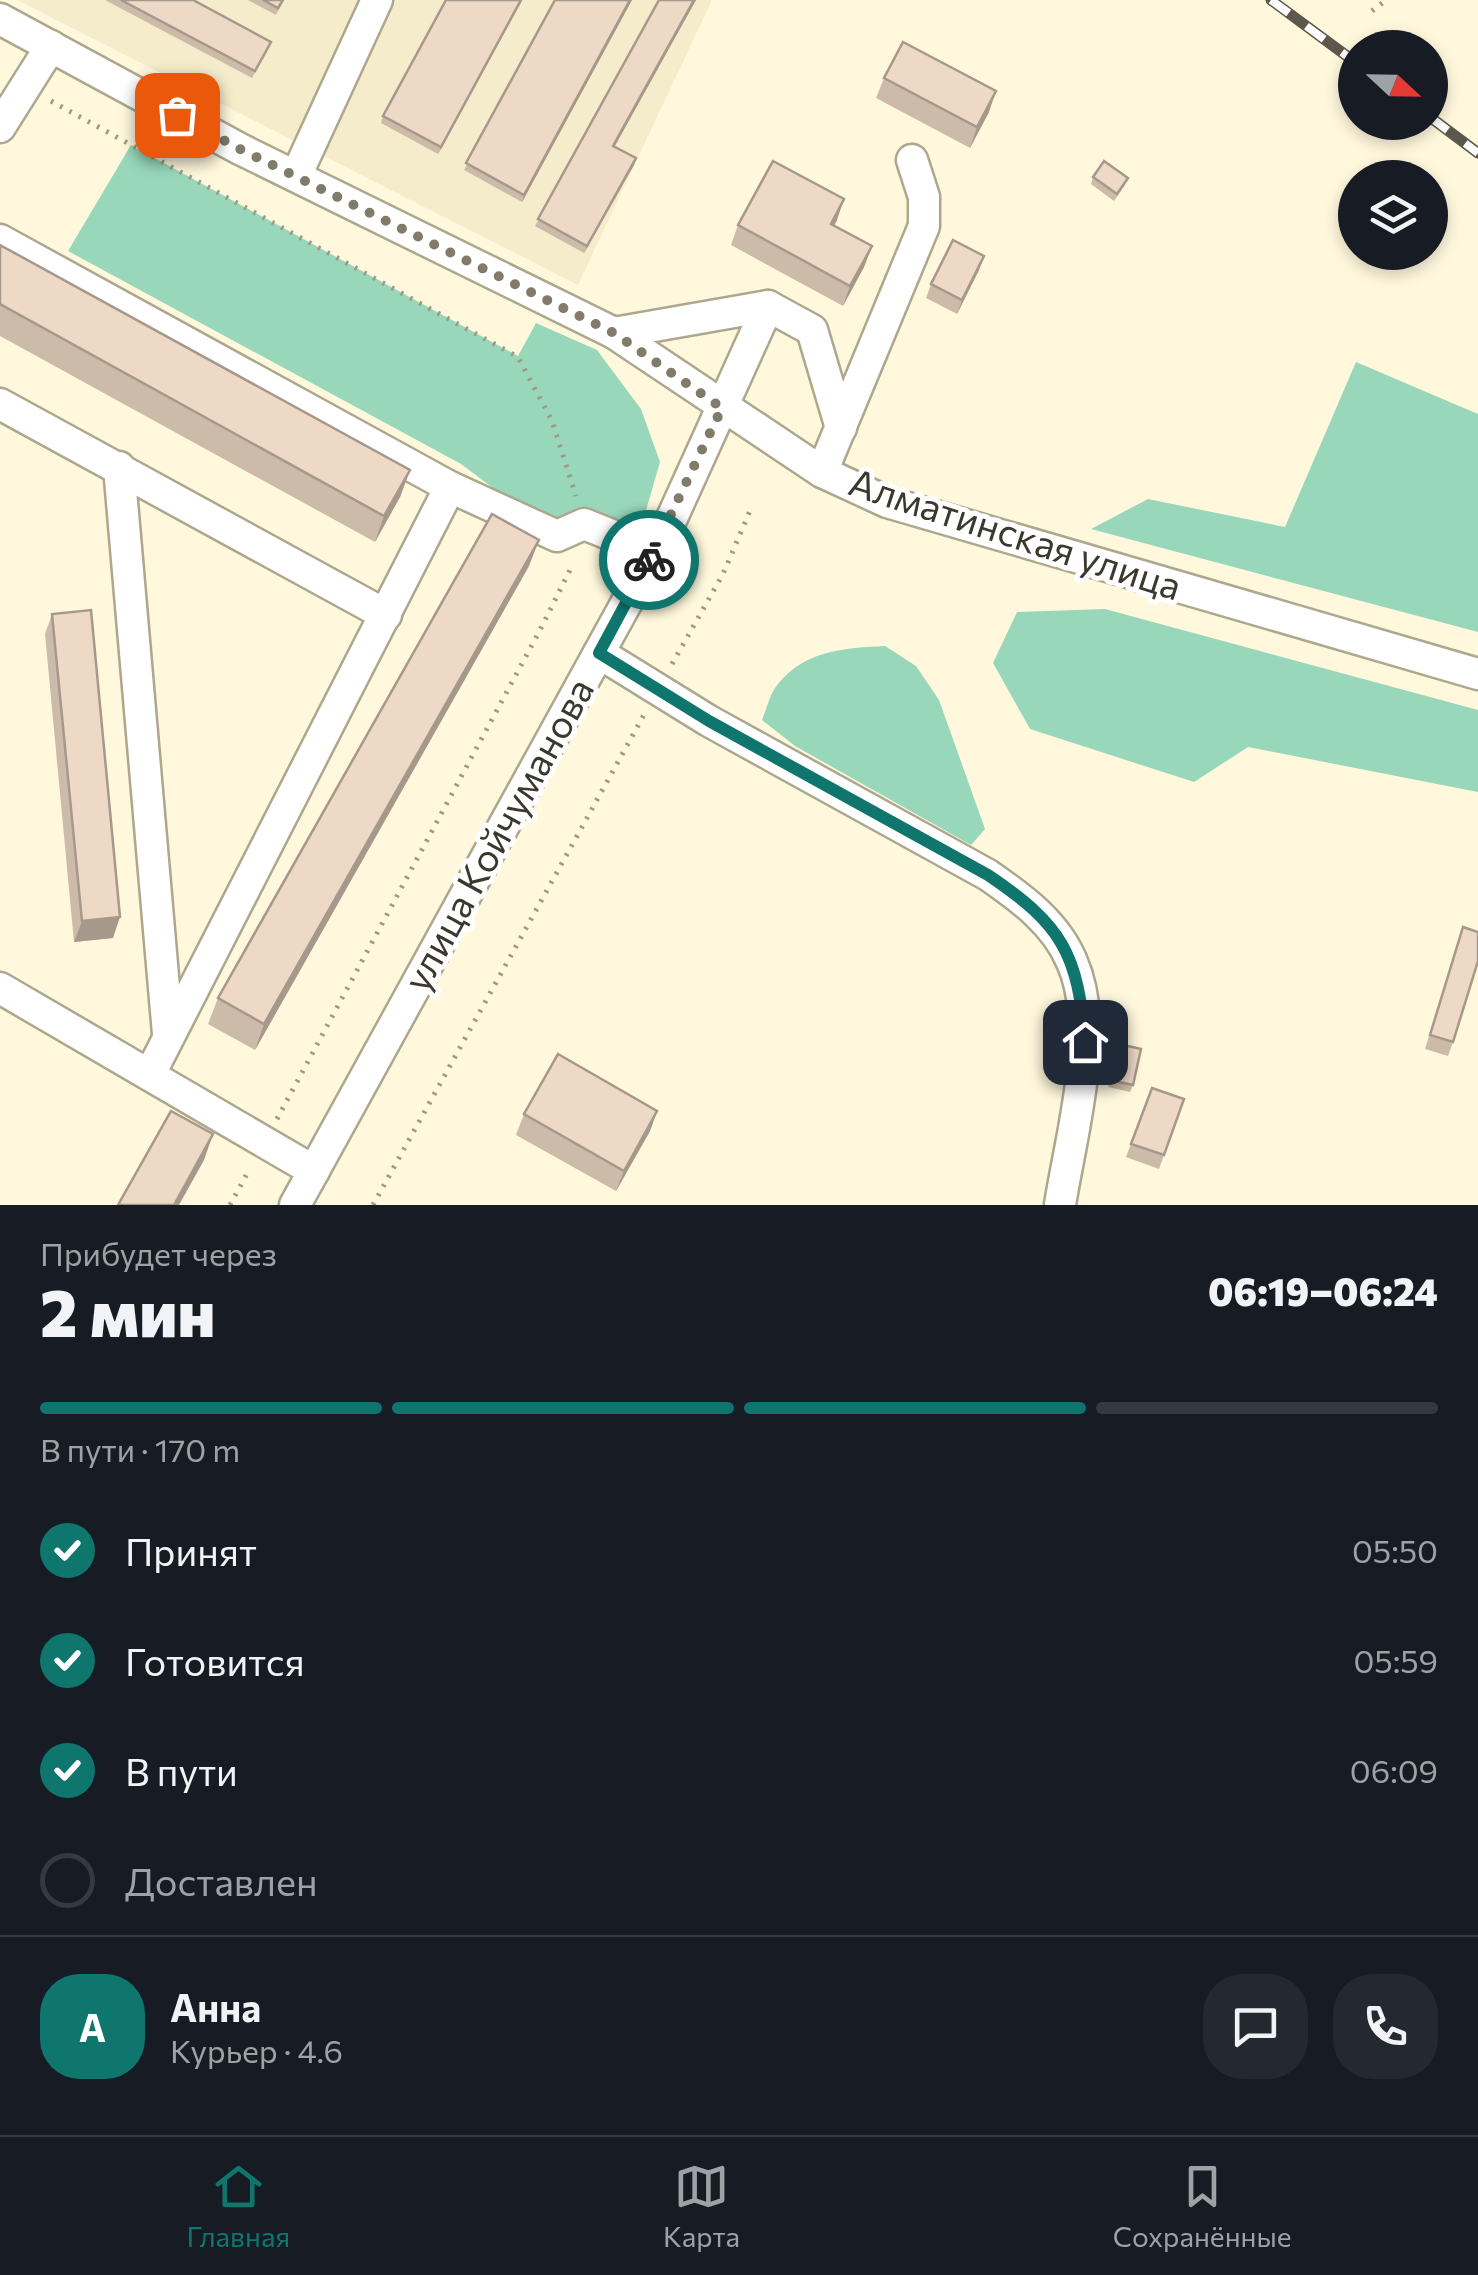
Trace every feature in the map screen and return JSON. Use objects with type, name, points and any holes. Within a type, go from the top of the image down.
[{"type":"street","points":[[296,176],[377,0]]},
{"type":"street","name":"Алматинская улица","points":[[0,18],[296,176],[614,333],[822,472],[887,502],[1478,674]]},
{"type":"street","points":[[0,127],[51,46]]},
{"type":"street","points":[[822,472],[924,226],[924,197],[912,160]]},
{"type":"street","points":[[0,240],[450,486],[557,536],[584,524],[654,552]]},
{"type":"street","points":[[614,333],[768,306],[812,330],[840,428]]},
{"type":"street","name":"улица Койчуманова","points":[[295,1205],[654,552],[768,306]]},
{"type":"street","points":[[0,404],[386,614]]},
{"type":"street","points":[[119,467],[168,1034]]},
{"type":"street","points":[[150,1074],[450,486]]},
{"type":"street","points":[[599,653],[988,875],[1026,901],[1054,932],[1073,962],[1082,999],[1085,1042],[1060,1205]]},
{"type":"street","points":[[0,988],[314,1171]]},
{"type":"path","points":[[1372,11],[1386,0]]},
{"type":"path","points":[[26,86],[518,357],[552,421],[584,524],[577,555],[539,632],[230,1205]]},
{"type":"path","points":[[373,1205],[723,574],[752,506]]},
{"type":"shaded area","points":[[17,0],[712,0],[578,285]]},
{"type":"green space","points":[[131,145],[518,356],[536,323],[597,350],[641,409],[660,462],[636,545],[557,536],[461,464],[68,251]]},
{"type":"green space","points":[[1356,362],[1478,414],[1478,632],[1091,529],[1148,499],[1285,527]]},
{"type":"green space","points":[[1105,609],[1478,710],[1478,792],[1248,747],[1194,782],[1030,729],[993,663],[1017,612]]},
{"type":"green space","points":[[885,646],[916,666],[939,700],[985,829],[971,845],[795,746],[762,720],[775,688],[801,664],[841,650]]},
{"type":"building","points":[[121,0],[193,0],[271,42],[255,71]]},
{"type":"building","points":[[263,0],[283,0],[278,8]]},
{"type":"building","points":[[446,0],[521,0],[441,147],[383,116]]},
{"type":"building","points":[[555,0],[630,0],[524,195],[466,163]]},
{"type":"building","points":[[659,0],[694,0],[613,146],[636,158],[587,246],[538,219]]},
{"type":"building","points":[[903,42],[996,91],[977,127],[884,78]]},
{"type":"building","points":[[773,161],[844,199],[831,224],[872,246],[850,286],[738,225]]},
{"type":"building","points":[[1104,161],[1128,178],[1117,194],[1093,177]]},
{"type":"building","points":[[953,240],[984,256],[962,300],[931,284]]},
{"type":"building","points":[[0,245],[410,470],[384,516],[0,304]]},
{"type":"building","points":[[492,514],[539,540],[264,1024],[218,998]]},
{"type":"building","points":[[91,610],[120,917],[82,921],[52,614]]},
{"type":"building","points":[[1463,927],[1478,932],[1478,961],[1453,1042],[1430,1035]]},
{"type":"building","points":[[1119,1044],[1141,1049],[1133,1085],[1110,1080]]},
{"type":"building","points":[[558,1054],[657,1111],[624,1171],[524,1114]]},
{"type":"building","points":[[1152,1088],[1184,1099],[1164,1155],[1131,1144]]},
{"type":"building","points":[[171,1111],[213,1134],[174,1205],[118,1205]]},
{"type":"railway","points":[[1271,0],[1338,49]]},
{"type":"railway","points":[[1448,130],[1478,153]]},
{"type":"way so far","points":[[177,115],[614,333],[722,408],[649,560]]},
{"type":"route","points":[[649,560],[599,653],[709,721],[988,875],[1026,901],[1054,932],[1073,962],[1082,999],[1085,1042]]}]
